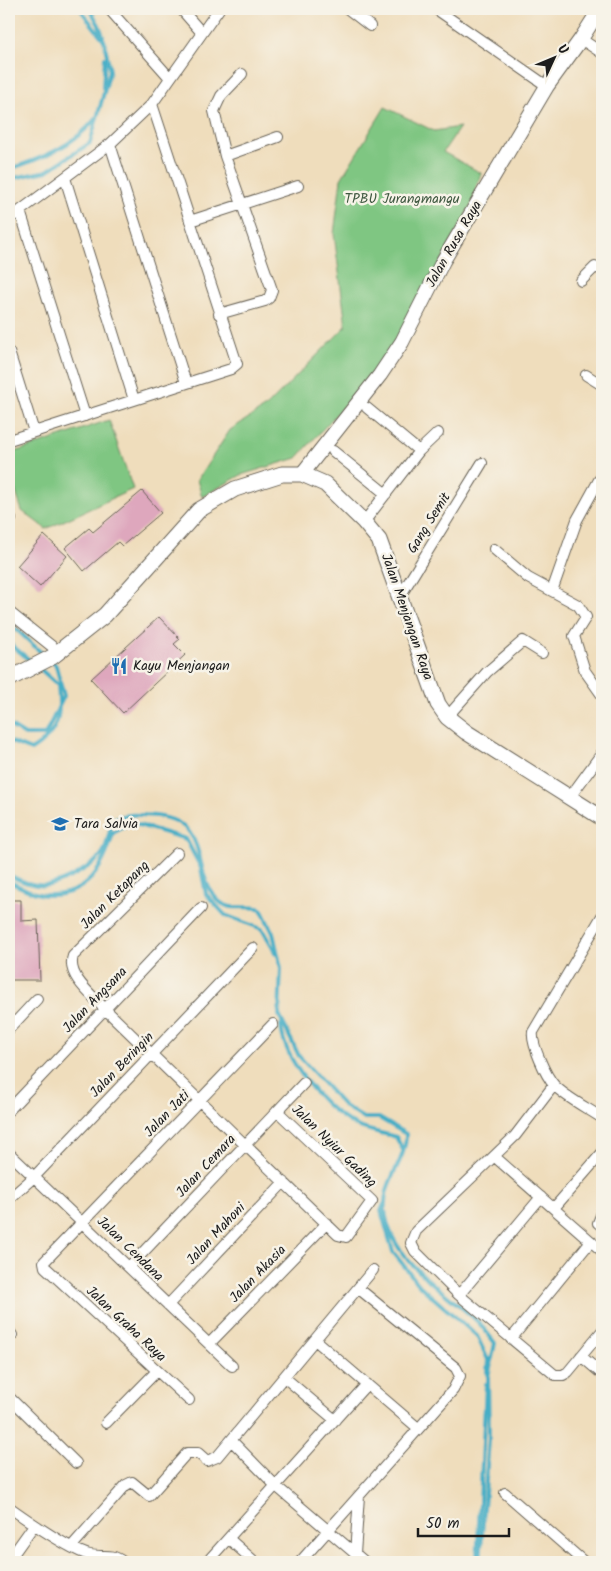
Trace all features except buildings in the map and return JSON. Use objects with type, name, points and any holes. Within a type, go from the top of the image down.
[{"type":"main road","name":"Jalan Menjangan Raya","points":[[9,678],[34,667],[56,654],[105,615],[199,510],[235,488],[282,474],[302,474],[326,484],[379,540],[427,677],[438,704],[447,717],[466,732],[602,818]]},
{"type":"street","points":[[110,9],[170,78]]},
{"type":"street","points":[[181,9],[202,33]]},
{"type":"street","points":[[9,219],[110,144],[152,104],[218,9]]},
{"type":"street","points":[[342,9],[348,9],[370,26]]},
{"type":"street","points":[[436,9],[547,86]]},
{"type":"street","name":"Jalan Rusa Raya","points":[[302,474],[380,375],[402,342],[444,261],[547,86],[600,9]]},
{"type":"street","points":[[581,39],[602,53]]},
{"type":"street","points":[[219,314],[265,301],[272,294],[225,156],[214,111],[220,96],[242,74]]},
{"type":"street","points":[[9,440],[231,369],[237,364],[219,314],[152,104]]},
{"type":"street","points":[[225,156],[278,136]]},
{"type":"street","points":[[110,144],[186,383]]},
{"type":"street","points":[[65,178],[134,400]]},
{"type":"street","points":[[190,221],[242,206],[298,186]]},
{"type":"street","points":[[20,211],[85,416]]},
{"type":"street","points":[[581,281],[595,267],[602,270]]},
{"type":"street","points":[[9,352],[34,432]]},
{"type":"street","points":[[586,375],[602,385]]},
{"type":"street","points":[[367,408],[420,452]]},
{"type":"street","points":[[364,522],[420,452],[438,433]]},
{"type":"street","points":[[333,451],[386,494]]},
{"type":"street","name":"Gang Semit","points":[[399,598],[482,463]]},
{"type":"street","points":[[552,591],[577,520],[599,480],[602,480]]},
{"type":"street","points":[[494,549],[528,578],[578,605],[586,616],[574,636],[585,671],[602,695]]},
{"type":"street","points":[[9,612],[56,654]]},
{"type":"street","points":[[447,717],[487,672],[523,641],[542,653]]},
{"type":"street","points":[[570,797],[602,753]]},
{"type":"street","name":"Jalan Ketapang","points":[[105,1009],[74,974],[71,966],[73,956],[176,853]]},
{"type":"street","name":"Jalan Angsana","points":[[9,1110],[201,908]]},
{"type":"street","points":[[602,916],[534,1032],[534,1046],[554,1085],[602,1118]]},
{"type":"street","name":"Jalan Beringin","points":[[9,1199],[34,1177],[253,948]]},
{"type":"street","points":[[9,1029],[37,999]]},
{"type":"street","points":[[105,1009],[327,1223]]},
{"type":"street","name":"Jalan Jati","points":[[46,1267],[46,1257],[273,1024]]},
{"type":"street","name":"Jalan Cemara","points":[[129,1268],[304,1083]]},
{"type":"street","points":[[554,1085],[515,1136],[416,1231],[411,1240],[415,1251],[459,1295],[555,1376],[565,1374],[602,1331]]},
{"type":"street","name":"Jalan Nyiur Gading","points":[[277,1111],[372,1201],[346,1237],[338,1235],[327,1223]]},
{"type":"street","name":"Jalan Cendana","points":[[9,1153],[232,1366]]},
{"type":"street","points":[[554,1208],[602,1153]]},
{"type":"street","points":[[495,1156],[602,1251]]},
{"type":"street","name":"Jalan Mahoni","points":[[168,1305],[284,1182]]},
{"type":"street","points":[[459,1295],[541,1197]]},
{"type":"street","points":[[602,1213],[598,1219],[602,1226]]},
{"type":"street","name":"Jalan Akasia","points":[[209,1344],[327,1223]]},
{"type":"street","points":[[511,1339],[591,1241]]},
{"type":"street","name":"Jalan Graha Raya","points":[[46,1267],[189,1400]]},
{"type":"street","points":[[72,1546],[126,1485],[132,1482],[149,1496],[187,1453],[198,1453],[208,1460],[217,1458],[373,1270]]},
{"type":"street","points":[[300,1562],[453,1390],[460,1376],[456,1368],[358,1288]]},
{"type":"street","points":[[315,1340],[418,1428]]},
{"type":"street","points":[[581,1356],[602,1374]]},
{"type":"street","points":[[106,1424],[157,1371]]},
{"type":"street","points":[[284,1377],[335,1420]]},
{"type":"street","points":[[207,1562],[367,1384]]},
{"type":"street","points":[[9,1397],[76,1463]]},
{"type":"street","points":[[231,1440],[276,1486],[366,1562]]},
{"type":"street","points":[[505,1493],[584,1562]]},
{"type":"street","points":[[355,1554],[359,1496]]},
{"type":"street","points":[[9,1508],[34,1525],[90,1555],[112,1555],[123,1562]]},
{"type":"street","points":[[9,1560],[34,1525]]},
{"type":"street","points":[[229,1539],[255,1562]]},
{"type":"green space","name":"TPBU Jurangmangu","points":[[385,107],[434,131],[460,127],[443,152],[481,173],[472,203],[413,315],[376,370],[297,458],[241,475],[202,497],[197,480],[230,430],[267,406],[346,326],[334,234],[341,179]]},
{"type":"green space","points":[[109,420],[133,489],[46,529],[22,511],[9,471],[9,454]]},
{"type":"waterway","points":[[9,179],[47,171],[90,143],[110,71],[104,40],[80,9]]},
{"type":"waterway","points":[[90,9],[103,36]]},
{"type":"waterway","points":[[103,88],[105,58]]},
{"type":"waterway","points":[[9,169],[45,156],[67,144],[96,118]]},
{"type":"waterway","points":[[9,626],[17,630],[45,656]]},
{"type":"waterway","points":[[9,643],[32,662]]},
{"type":"waterway","points":[[9,725],[25,735],[45,735],[64,696],[56,666],[53,662]]},
{"type":"waterway","points":[[9,741],[31,750],[48,737],[53,730],[59,706],[58,685],[39,668]]},
{"type":"waterway","points":[[9,875],[39,885],[49,885],[63,880],[95,862],[106,847],[115,818],[131,815],[156,816],[174,821],[186,829],[194,839],[205,878],[211,891],[220,902],[229,907],[261,909],[273,933],[281,968],[279,1015],[299,1056],[344,1106],[363,1118],[379,1118],[406,1134],[403,1153],[387,1190],[385,1200],[389,1228],[397,1245],[408,1260],[435,1286],[478,1322],[495,1343],[488,1377],[489,1439],[480,1562]]},
{"type":"waterway","points":[[9,882],[41,895],[72,891],[92,878],[99,869],[113,833],[132,823],[186,839],[201,868],[206,894],[225,915],[262,929],[276,954]]},
{"type":"waterway","points":[[281,1025],[283,1039],[289,1053],[297,1068],[318,1096],[343,1118],[355,1125],[396,1137],[403,1150]]},
{"type":"waterway","points":[[384,1204],[381,1211],[393,1252],[420,1286],[477,1336],[488,1360],[487,1372]]},
{"type":"waterway","points":[[477,1562],[486,1384]]},
{"type":"place","name":"Kayu Menjangan","points":[[119,666]]},
{"type":"place","name":"Tara Salvia","points":[[60,824]]}]
